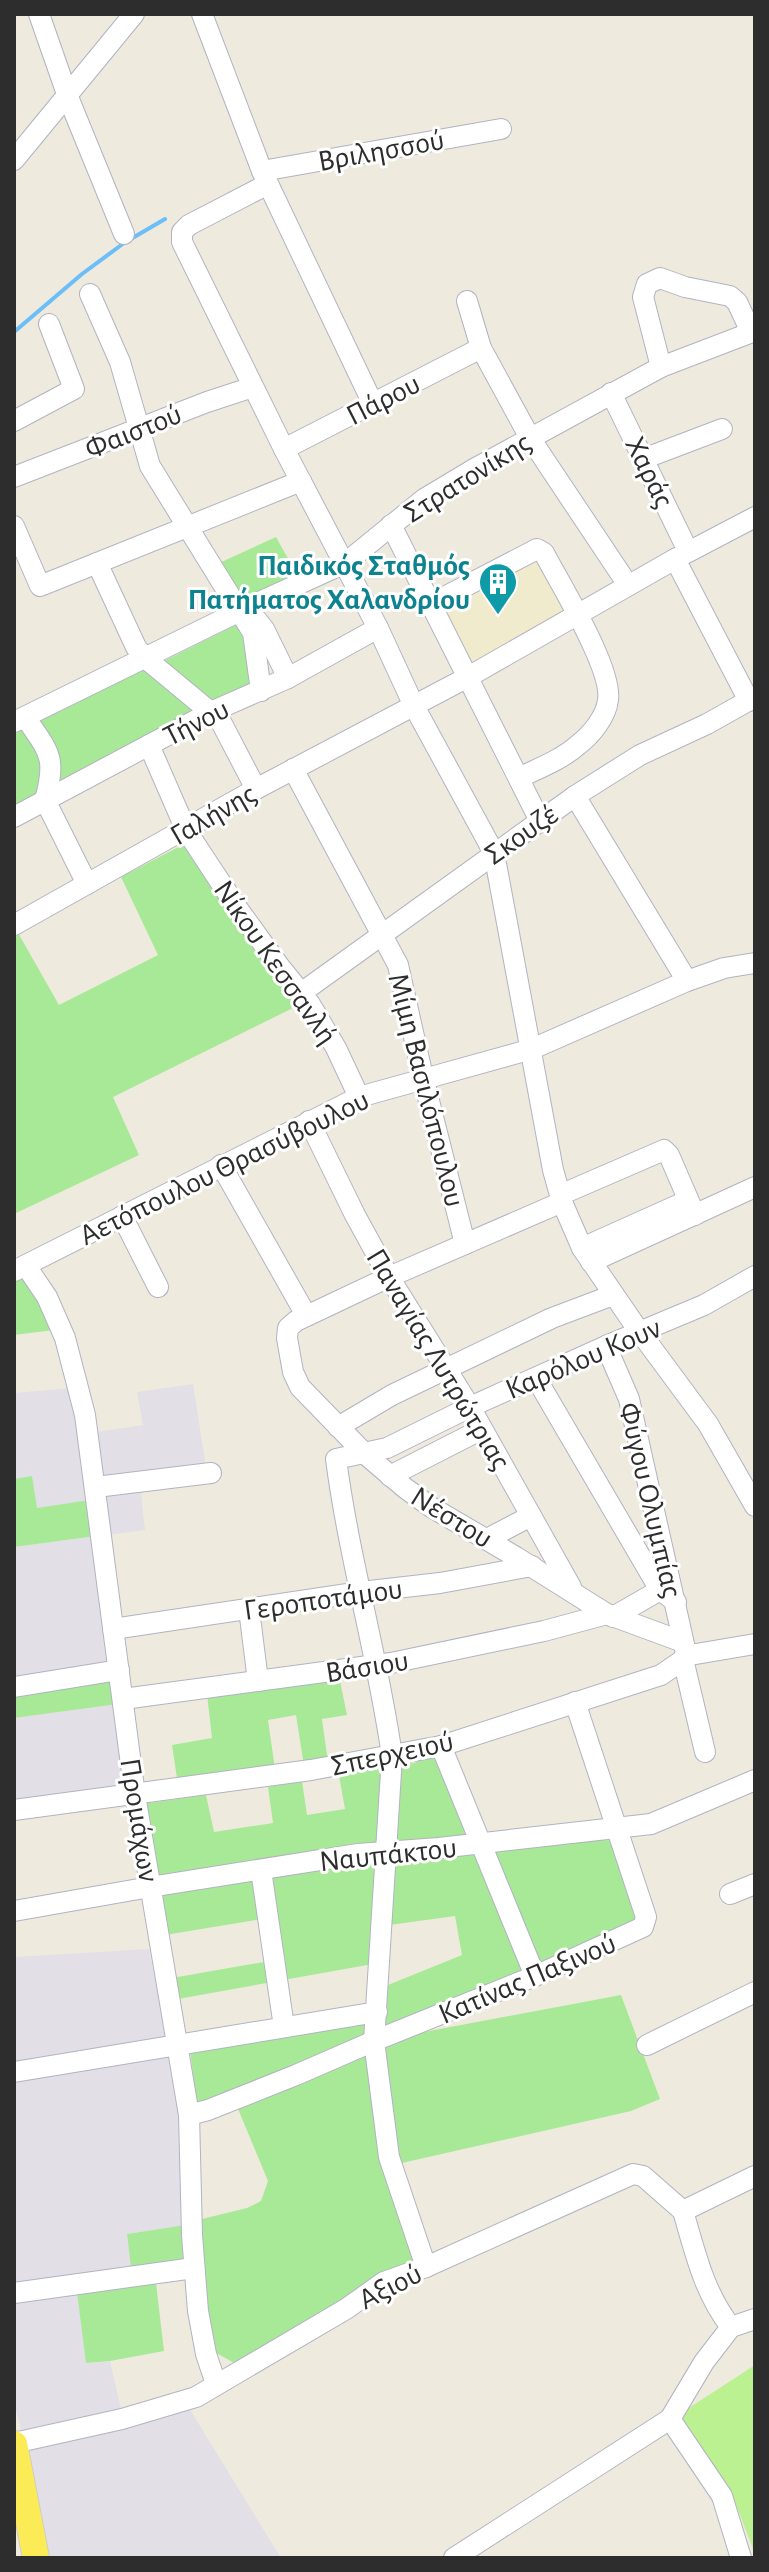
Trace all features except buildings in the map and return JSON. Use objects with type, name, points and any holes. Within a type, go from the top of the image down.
[{"type":"main road","points":[[14,2443],[36,2558]]},
{"type":"street","points":[[39,14],[68,97],[124,234]]},
{"type":"street","points":[[14,160],[134,14]]},
{"type":"street","points":[[202,14],[265,178],[373,404]]},
{"type":"street","name":"Βριλησσού","points":[[253,387],[181,238],[185,228],[265,178],[501,129]]},
{"type":"street","points":[[661,367],[643,297],[647,284],[655,278],[730,296],[737,302],[753,331]]},
{"type":"street","points":[[90,294],[120,362],[150,466],[255,638],[261,691]]},
{"type":"street","points":[[467,301],[481,348],[530,438],[628,585]]},
{"type":"street","points":[[14,421],[74,389],[49,324]]},
{"type":"street","name":"Στρατονίκης","points":[[19,719],[344,562],[441,487],[661,367],[753,331]]},
{"type":"street","name":"Πάρου","points":[[284,449],[481,348]]},
{"type":"street","points":[[253,387],[378,628],[414,706],[494,853],[553,1170],[561,1198],[586,1255],[708,1424],[755,1506]]},
{"type":"street","name":"Φαιστού","points":[[14,477],[253,387]]},
{"type":"street","name":"Χαράς","points":[[611,393],[643,459],[681,555],[752,699]]},
{"type":"street","points":[[643,459],[722,429]]},
{"type":"street","points":[[14,526],[40,586],[301,481]]},
{"type":"street","points":[[681,555],[755,517]]},
{"type":"street","points":[[391,525],[540,821]]},
{"type":"street","points":[[431,604],[537,549],[544,553],[576,615],[603,670],[609,690],[608,704],[599,722],[579,744],[519,778]]},
{"type":"street","name":"Γαλήνης","points":[[14,925],[256,789],[468,677],[681,555]]},
{"type":"street","points":[[97,563],[132,641],[144,657],[220,720],[256,789]]},
{"type":"street","points":[[240,611],[260,623],[288,678]]},
{"type":"street","name":"Τήνου","points":[[14,817],[211,712],[288,678],[378,628]]},
{"type":"street","name":"Σκουζέ","points":[[301,993],[575,796],[640,755],[752,699]]},
{"type":"street","points":[[19,719],[50,759],[52,774],[45,800],[87,884]]},
{"type":"street","name":"Νίκου Κεσσανλή","points":[[149,745],[186,830],[238,909],[310,1004],[336,1048],[359,1097]]},
{"type":"street","name":"Μίμη Βασιλόπουλου","points":[[293,769],[398,965],[465,1244]]},
{"type":"street","points":[[575,796],[687,981]]},
{"type":"street","name":"Αετόπουλου Θρασύβουλου","points":[[20,1268],[359,1097],[532,1049],[687,981],[724,968],[755,963]]},
{"type":"street","name":"Παναγίας Λυτρώτριας","points":[[309,1121],[389,1277],[470,1407],[575,1594]]},
{"type":"street","points":[[221,1165],[298,1321],[664,1150],[669,1155],[691,1208]]},
{"type":"street","points":[[586,1255],[691,1208],[755,1187]]},
{"type":"street","points":[[122,1216],[158,1287]]},
{"type":"street","name":"Προμάχων","points":[[20,1268],[47,1297],[68,1346],[82,1402],[96,1487],[135,1795],[189,2115],[194,2268],[202,2337],[216,2384]]},
{"type":"street","name":"Καρόλου Κουν","points":[[361,1592],[336,1459],[387,1448],[470,1407],[704,1305],[755,1276]]},
{"type":"street","points":[[338,1427],[366,1408],[552,1318],[613,1295]]},
{"type":"street","name":"Νέστου","points":[[298,1321],[287,1338],[297,1382],[305,1394],[390,1476],[431,1507],[610,1616],[685,1653]]},
{"type":"street","name":"Φύγου Ολυμπίας","points":[[606,1346],[629,1399],[668,1596],[685,1653],[705,1752]]},
{"type":"street","points":[[536,1378],[668,1596]]},
{"type":"street","points":[[390,1476],[482,1429]]},
{"type":"street","points":[[96,1487],[211,1473]]},
{"type":"street","points":[[487,1539],[531,1516]]},
{"type":"street","name":"Γεροποτάμου","points":[[113,1629],[440,1583],[532,1566]]},
{"type":"street","points":[[361,1592],[392,1756],[374,2041],[389,2157],[426,2267]]},
{"type":"street","name":"Βάσιου","points":[[123,1699],[375,1665],[610,1616],[668,1596]]},
{"type":"street","points":[[249,1609],[258,1681]]},
{"type":"street","name":"Σπερχειού","points":[[14,1810],[135,1795],[441,1746],[661,1675],[685,1653],[755,1644]]},
{"type":"street","points":[[14,1687],[119,1670]]},
{"type":"street","name":"Κατίνας Παξινού","points":[[189,2115],[296,2075],[640,1931],[646,1917],[575,1702]]},
{"type":"street","points":[[441,1746],[535,1976]]},
{"type":"street","name":"Ναυπάκτου","points":[[14,1911],[387,1851],[662,1821],[755,1780]]},
{"type":"street","points":[[261,1870],[284,2027]]},
{"type":"street","points":[[730,1894],[755,1884]]},
{"type":"street","points":[[647,2045],[755,1992]]},
{"type":"street","points":[[14,2072],[377,2012]]},
{"type":"street","name":"Αξιού","points":[[14,2443],[162,2409],[196,2397],[346,2309],[384,2282],[426,2267],[633,2174],[643,2176],[683,2211]]},
{"type":"street","points":[[731,2327],[714,2304],[705,2283],[683,2211],[755,2176]]},
{"type":"street","points":[[14,2293],[194,2268]]},
{"type":"street","points":[[454,2558],[670,2419],[704,2362],[731,2327],[755,2319]]},
{"type":"street","points":[[670,2419],[722,2496],[741,2558]]},
{"type":"shaded area","points":[[535,556],[570,617],[474,669],[441,605]]},
{"type":"shaded area","points":[[193,1384],[206,1467],[139,1474],[145,1530],[107,1535],[36,1509],[32,1477],[14,1479],[14,1393],[73,1388],[83,1434],[143,1425],[137,1392]]},
{"type":"shaded area","points":[[96,1536],[113,1662],[14,1678],[14,1547]]},
{"type":"shaded area","points":[[118,1704],[126,1793],[14,1808],[14,1718]]},
{"type":"shaded area","points":[[149,1949],[180,2108],[185,2225],[127,2234],[132,2272],[87,2363],[110,2361],[122,2413],[23,2437],[14,2402],[14,1957]]},
{"type":"shaded area","points":[[189,2408],[281,2558],[46,2558],[25,2445]]},
{"type":"green space","points":[[276,537],[296,573],[239,602],[217,564]]},
{"type":"green space","points":[[240,623],[255,685],[213,705],[164,661]]},
{"type":"green space","points":[[146,666],[198,712],[14,809],[14,726]]},
{"type":"green space","points":[[186,843],[301,1004],[113,1097],[139,1155],[14,1214],[14,933],[17,931],[59,1005],[158,955],[121,877]]},
{"type":"green space","points":[[25,1277],[54,1330],[14,1335],[14,1282]]},
{"type":"green space","points":[[32,1476],[37,1508],[90,1500],[96,1536],[14,1547],[14,1479]]},
{"type":"green space","points":[[114,1676],[118,1704],[14,1718],[14,1691]]},
{"type":"green space","points":[[339,1676],[347,1715],[322,1719],[328,1762],[304,1766],[296,1715],[268,1720],[275,1769],[178,1785],[172,1745],[212,1738],[207,1694]]},
{"type":"green space","points":[[437,1754],[477,1848],[576,1837],[615,1841],[640,1920],[199,2104],[190,2050],[386,2016],[388,1985],[462,1955],[455,1916],[375,1927],[373,1964],[178,1999],[172,1978],[281,1959],[274,1917],[165,1935],[142,1804],[206,1795],[214,1832],[273,1823],[268,1787],[302,1781],[307,1815],[345,1809],[339,1776],[414,1763]]},
{"type":"green space","points":[[621,1995],[660,2099],[631,2111],[393,2165],[423,2262],[236,2364],[211,2350],[198,2220],[247,2208],[261,2201],[268,2181],[236,2104],[397,2037]]},
{"type":"green space","points":[[185,2225],[187,2261],[154,2266],[164,2351],[86,2363],[77,2292],[133,2284],[127,2234]]},
{"type":"green space","points":[[755,2365],[755,2554],[735,2502],[678,2415]]},
{"type":"waterway","points":[[14,332],[82,274],[124,243],[165,219]]},
{"type":"place","name":"Παιδικός Σταθμός Πατήματος Χαλανδρίου","points":[[498,616]]}]
